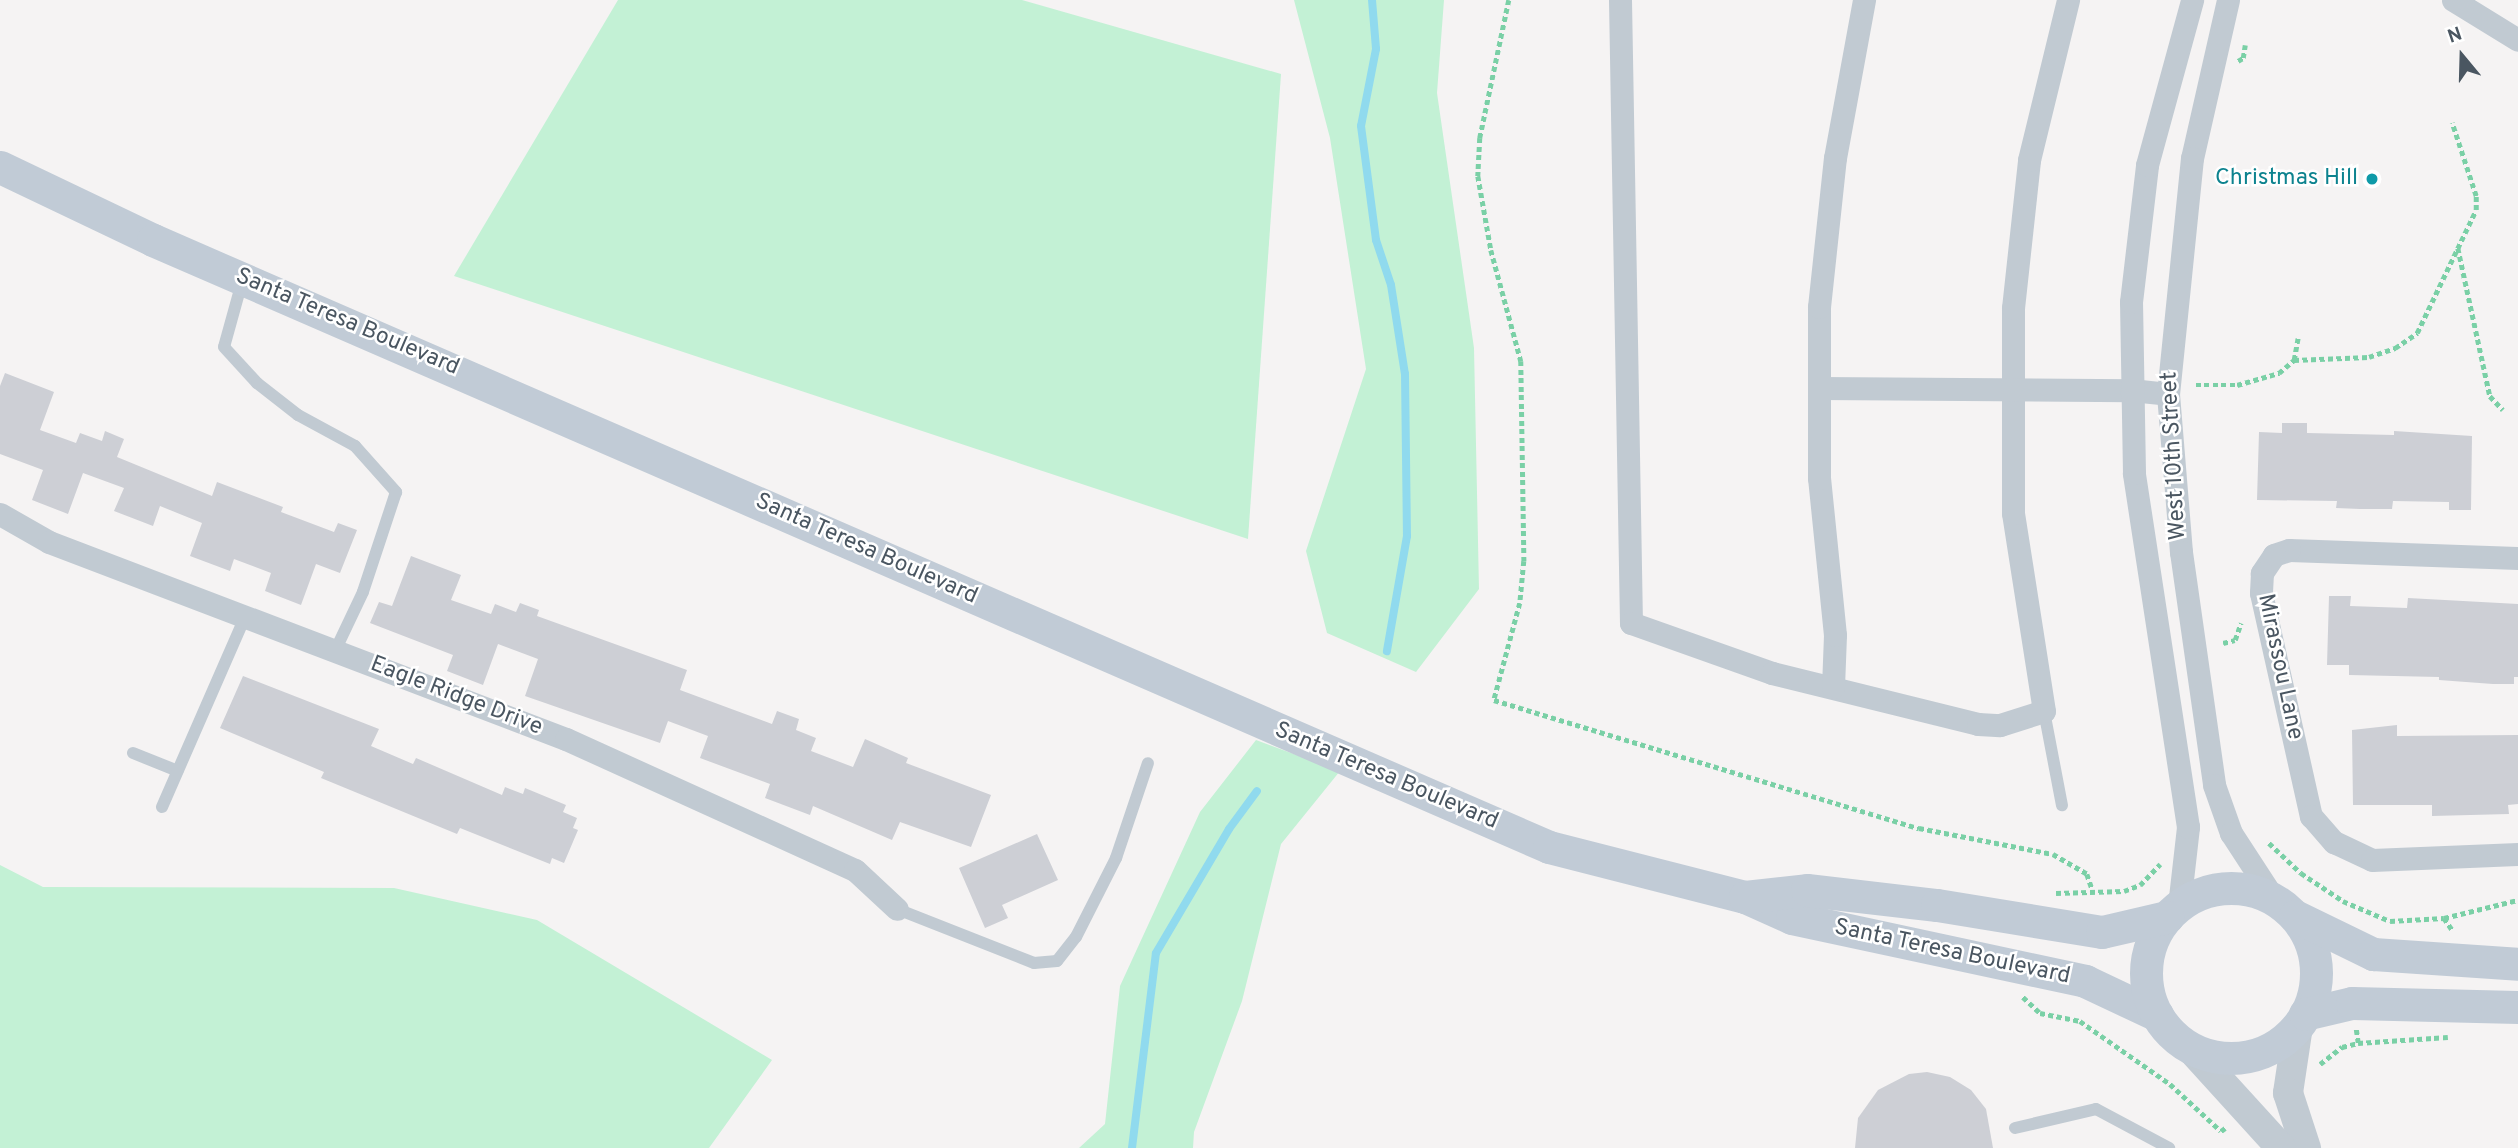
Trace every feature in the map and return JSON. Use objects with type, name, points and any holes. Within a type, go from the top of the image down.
[{"type":"main road","name":"Santa Teresa Boulevard","points":[[0,167],[243,278],[1549,847],[1745,897],[1817,925],[2085,981],[2157,1015]]},
{"type":"main road","points":[[2284,908],[2311,944],[2316,964],[2316,985],[2302,1020],[2280,1043],[2246,1057],[2227,1058],[2191,1049],[2157,1015],[2146,972],[2151,943],[2173,912],[2225,889],[2241,889],[2284,908],[2373,954],[2518,964]]},
{"type":"main road","name":"Santa Teresa Boulevard","points":[[1745,897],[1807,890],[1937,905],[2102,932],[2173,912]]},
{"type":"main road","points":[[2302,1020],[2372,1003],[2518,1007]]},
{"type":"street","points":[[1620,0],[1631,623],[1772,673],[1978,724],[2000,725],[2044,711],[2013,513],[2011,389],[2017,242],[2029,160],[2068,0]]},
{"type":"street","points":[[1833,687],[1836,654],[1819,478],[1819,307],[1829,208],[1864,0]]},
{"type":"street","name":"West 10th Street","points":[[2173,912],[2188,827],[2144,558],[2131,390],[2132,302],[2147,165],[2192,0]]},
{"type":"street","name":"West 10th Street","points":[[2228,0],[2192,158],[2168,394],[2181,552],[2214,785],[2231,833],[2284,908]]},
{"type":"street","points":[[2453,0],[2518,40]]},
{"type":"street","points":[[1819,388],[2131,390],[2168,394]]},
{"type":"street","name":"Eagle Ridge Drive","points":[[0,514],[50,542],[566,739],[855,870],[897,909]]},
{"type":"street","name":"Mirassou Lane","points":[[2518,558],[2289,550],[2274,555],[2262,573],[2261,593],[2311,816],[2334,842],[2372,860],[2518,854]]},
{"type":"street","points":[[2302,1020],[2288,1093],[2293,1118],[2306,1148]]},
{"type":"street","points":[[2191,1049],[2281,1148]]},
{"type":"lane","points":[[243,278],[224,346],[257,383],[298,415],[355,446],[396,492],[363,592],[335,651]]},
{"type":"lane","points":[[162,807],[245,617]]},
{"type":"lane","points":[[2044,711],[2062,805]]},
{"type":"lane","points":[[133,753],[178,771]]},
{"type":"lane","points":[[897,909],[1034,963],[1058,961],[1076,937],[1116,859],[1148,763]]},
{"type":"lane","points":[[2015,1128],[2096,1109],[2169,1148]]},
{"type":"path","points":[[2196,384],[2258,381],[2278,373],[2294,360],[2369,357],[2395,348],[2417,333],[2476,210],[2476,196],[2452,123]]},
{"type":"path","points":[[2458,247],[2490,396],[2503,410]]},
{"type":"path","points":[[2294,360],[2298,338]]},
{"type":"path","points":[[2222,643],[2235,640],[2241,623]]},
{"type":"path","points":[[2261,832],[2301,873],[2374,917],[2407,921],[2444,918],[2518,900]]},
{"type":"path","points":[[2094,891],[2124,891],[2140,885],[2163,861]]},
{"type":"path","points":[[2021,993],[2031,1008],[2080,1021],[2140,1062],[2191,1101],[2221,1131],[2229,1125]]},
{"type":"path","points":[[2314,1078],[2328,1055],[2358,1043],[2356,1029]]},
{"type":"green space","points":[[618,0],[1022,0],[1281,74],[1248,539],[454,276]]},
{"type":"green space","points":[[1294,0],[1444,0],[1437,93],[1474,348],[1479,589],[1416,672],[1327,633],[1306,551],[1366,369],[1330,138]]},
{"type":"green space","points":[[1256,740],[1340,771],[1281,844],[1242,1001],[1194,1132],[1193,1148],[1079,1148],[1105,1124],[1120,986],[1200,812]]},
{"type":"green space","points":[[0,865],[43,887],[394,888],[537,920],[772,1060],[709,1148],[0,1148]]},
{"type":"building","points":[[5,373],[54,392],[40,430],[76,443],[80,433],[102,441],[105,431],[124,439],[117,457],[212,496],[217,482],[283,507],[281,512],[334,532],[338,523],[357,530],[340,573],[316,564],[301,605],[265,591],[271,573],[234,559],[230,571],[190,556],[202,523],[160,506],[153,526],[114,511],[124,488],[83,473],[68,514],[32,500],[43,470],[0,454],[0,386]]},
{"type":"building","points":[[2282,423],[2307,423],[2307,433],[2394,435],[2394,431],[2472,436],[2471,510],[2449,510],[2449,502],[2393,501],[2392,509],[2360,509],[2336,508],[2337,501],[2257,500],[2259,432],[2282,433]]},
{"type":"building","points":[[411,556],[461,575],[451,600],[491,614],[495,604],[516,612],[520,603],[539,610],[537,616],[687,670],[680,690],[772,724],[777,711],[799,719],[796,730],[816,738],[811,751],[853,767],[865,739],[908,758],[906,763],[991,795],[971,847],[900,822],[892,840],[813,806],[810,815],[765,798],[770,784],[700,758],[708,736],[668,721],[660,743],[525,696],[538,659],[498,644],[483,685],[447,671],[453,655],[370,623],[379,602],[392,606]]},
{"type":"building","points":[[2329,596],[2351,596],[2350,606],[2407,608],[2408,598],[2518,604],[2518,677],[2514,677],[2514,684],[2493,684],[2439,680],[2439,677],[2349,675],[2349,665],[2327,665]]},
{"type":"building","points":[[243,676],[379,729],[371,746],[413,764],[416,758],[502,795],[505,787],[523,794],[525,788],[566,805],[563,812],[577,818],[573,828],[578,830],[564,863],[552,858],[550,864],[460,828],[457,834],[321,778],[324,772],[220,728]]},
{"type":"building","points":[[2397,725],[2397,736],[2518,735],[2518,804],[2508,805],[2509,814],[2432,816],[2432,805],[2353,805],[2352,730]]},
{"type":"building","points":[[1037,834],[1058,880],[1002,905],[1008,918],[985,928],[959,868]]},
{"type":"building","points":[[1927,1072],[1950,1077],[1971,1090],[1986,1109],[1993,1148],[1855,1148],[1858,1118],[1878,1090],[1909,1074]]},
{"type":"waterway","points":[[1372,0],[1376,49],[1361,126],[1376,240],[1391,285],[1405,374],[1407,536],[1387,651]]},
{"type":"waterway","points":[[1132,1148],[1156,953],[1229,829],[1257,791]]},
{"type":"place","name":"Christmas Hill","points":[[2372,179]]}]
